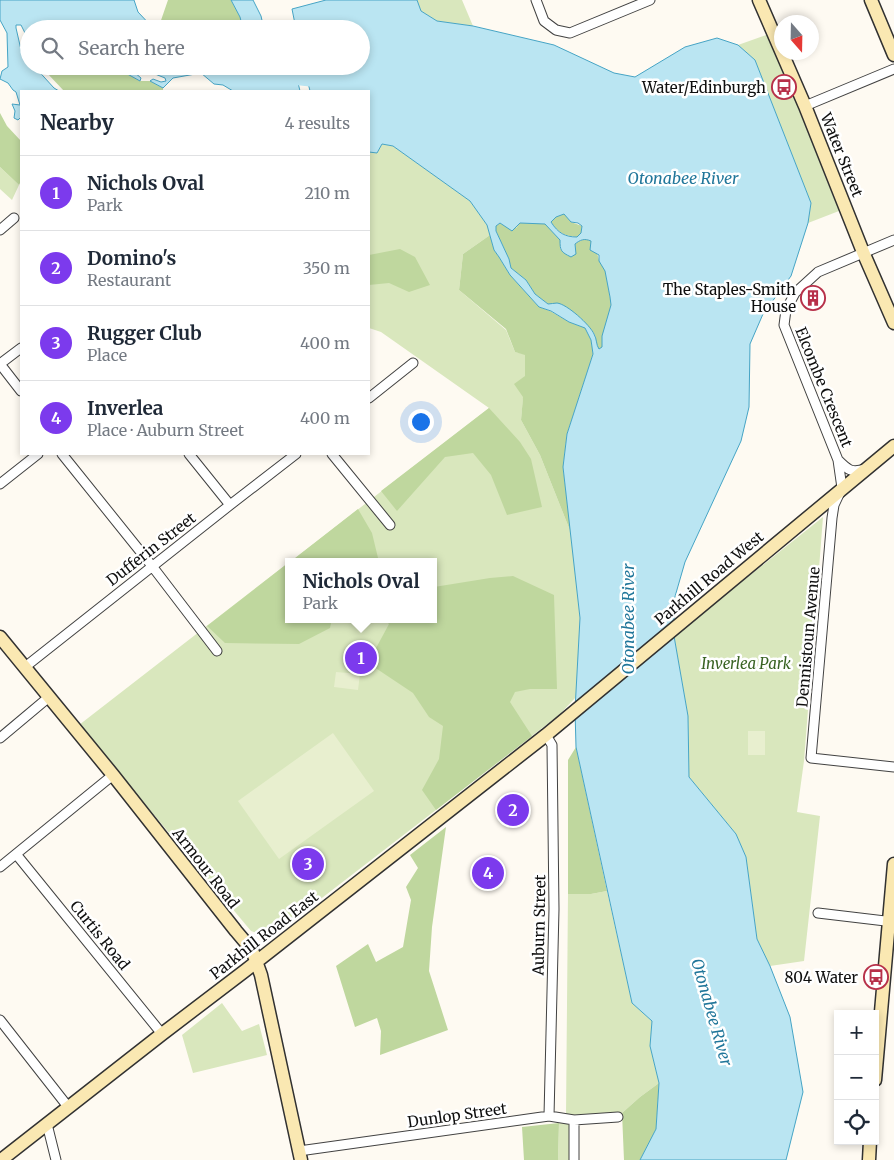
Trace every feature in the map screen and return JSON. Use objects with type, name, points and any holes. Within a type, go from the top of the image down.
[{"type":"main road","name":"Water Street","points":[[759,0],[805,106],[863,252],[894,323]]},
{"type":"main road","points":[[871,0],[894,55]]},
{"type":"main road","name":"Parkhill Road West","points":[[546,735],[894,446]]},
{"type":"main road","name":"Armour Road","points":[[0,637],[252,950],[261,975],[300,1155]]},
{"type":"main road","name":"Parkhill Road East","points":[[1,1160],[546,735]]},
{"type":"main road","points":[[878,1055],[891,922],[894,864]]},
{"type":"main road","points":[[870,1145],[870,1159]]},
{"type":"street","points":[[536,0],[544,21],[556,30],[570,33],[649,0]]},
{"type":"street","points":[[805,106],[894,69]]},
{"type":"street","points":[[0,230],[14,218]]},
{"type":"street","points":[[863,252],[894,240]]},
{"type":"street","name":"Elcombe Crescent","points":[[842,488],[838,460],[784,324],[786,310],[795,293],[818,272],[863,252]]},
{"type":"street","points":[[20,349],[0,364],[20,389]]},
{"type":"street","points":[[370,397],[413,363]]},
{"type":"street","points":[[0,484],[37,455]]},
{"type":"street","points":[[63,455],[217,651]]},
{"type":"street","points":[[190,455],[230,505]]},
{"type":"street","name":"Dufferin Street","points":[[25,667],[295,455]]},
{"type":"street","points":[[333,455],[390,525]]},
{"type":"street","name":"Elcombe Crescent","points":[[838,460],[847,469],[856,472],[866,469]]},
{"type":"street","name":"Dennistoun Avenue","points":[[842,488],[834,504],[832,518],[811,758],[894,767]]},
{"type":"street","points":[[815,511],[832,518]]},
{"type":"street","points":[[0,738],[50,697]]},
{"type":"street","name":"Auburn Street","points":[[546,735],[552,745],[554,909],[549,1116]]},
{"type":"street","points":[[0,867],[113,775]]},
{"type":"street","name":"Curtis Road","points":[[16,854],[162,1034]]},
{"type":"street","points":[[818,913],[891,922]]},
{"type":"street","points":[[0,1020],[69,1108]]},
{"type":"street","name":"Dunlop Street","points":[[300,1155],[348,1144],[549,1116],[574,1120],[618,1117]]},
{"type":"street","points":[[574,1120],[574,1160]]},
{"type":"street","points":[[47,1124],[56,1160]]},
{"type":"green space","points":[[168,0],[231,0],[241,20],[161,20]]},
{"type":"green space","points":[[417,0],[462,0],[473,26],[437,21],[421,11]]},
{"type":"green space","points":[[769,34],[774,47],[774,60],[779,60],[839,211],[808,223],[811,203],[755,60],[738,45]]},
{"type":"green space","points":[[49,75],[129,75],[140,81],[150,81],[163,88],[163,90],[63,90]]},
{"type":"green space","points":[[0,113],[7,126],[20,140],[19,185],[0,167]]},
{"type":"green space","points":[[382,144],[393,146],[470,201],[487,225],[490,235],[463,254],[459,290],[506,330],[515,352],[525,354],[521,420],[540,455],[571,533],[580,618],[576,697],[559,715],[270,938],[251,931],[79,725],[285,565],[285,623],[437,623],[437,558],[295,558],[489,408],[381,332],[370,328],[370,152],[377,153]]},
{"type":"green space","points":[[0,167],[19,185],[12,200],[0,189]]},
{"type":"green space","points":[[564,213],[571,222],[582,226],[581,233],[577,237],[562,233],[551,222]]},
{"type":"green space","points":[[500,223],[516,228],[520,223],[545,223],[560,240],[560,249],[575,254],[575,244],[580,241],[587,239],[593,244],[605,270],[611,305],[602,347],[599,350],[595,335],[576,314],[548,304],[535,294],[526,280],[511,268],[509,259],[496,231],[496,226]]},
{"type":"green space","points":[[490,235],[494,250],[510,275],[539,307],[585,328],[591,340],[593,354],[567,434],[563,467],[571,533],[540,455],[521,420],[523,397],[514,384],[525,376],[525,355],[515,352],[506,329],[459,290],[463,254]]},
{"type":"green space","points":[[400,249],[415,257],[430,285],[409,292],[389,283],[370,285],[370,255]]},
{"type":"green space","points":[[489,408],[520,442],[531,459],[542,507],[507,515],[491,475],[473,453],[445,457],[397,511],[381,491]]},
{"type":"green space","points":[[358,509],[372,533],[378,558],[295,558]]},
{"type":"green space","name":"Inverlea Park","points":[[823,517],[804,761],[797,812],[820,816],[804,961],[770,966],[757,939],[746,857],[736,834],[689,777],[688,716],[674,636]]},
{"type":"green space","points":[[285,565],[285,623],[331,623],[330,628],[299,644],[225,643],[207,626]]},
{"type":"green space","points":[[513,576],[554,595],[557,689],[530,689],[515,692],[510,702],[532,736],[436,810],[422,790],[439,759],[443,726],[429,717],[413,693],[368,663],[388,623],[437,623],[437,587]]},
{"type":"green space","points":[[336,672],[360,674],[358,690],[334,687]]},
{"type":"green space","points":[[748,731],[765,731],[765,755],[748,755]]},
{"type":"green space","points":[[333,733],[374,791],[279,859],[238,801]]},
{"type":"green space","points":[[576,747],[607,891],[591,894],[568,894],[568,760]]},
{"type":"green space","points":[[446,827],[432,927],[429,971],[448,1030],[380,1055],[381,1031],[377,1018],[355,1027],[336,966],[368,944],[376,962],[403,947],[411,900],[406,887],[418,868],[410,855]]},
{"type":"green space","points":[[607,891],[632,1003],[652,1021],[650,1046],[659,1083],[622,1113],[576,1118],[566,1116],[568,894],[591,894]]},
{"type":"green space","points":[[222,1003],[242,1031],[259,1024],[267,1055],[193,1073],[182,1035]]},
{"type":"green space","points":[[659,1083],[656,1129],[640,1160],[624,1160],[622,1113]]},
{"type":"green space","points":[[559,1123],[570,1124],[571,1160],[558,1160]]},
{"type":"green space","points":[[559,1123],[558,1160],[524,1160],[522,1127]]},
{"type":"water","points":[[0,0],[134,0],[138,12],[146,20],[20,20],[20,25],[16,25],[16,28],[20,45],[20,75],[42,75],[57,90],[20,90],[20,105],[16,92],[8,83],[0,79],[2,71],[8,67],[7,33],[0,20]]},
{"type":"water","points":[[231,0],[253,0],[262,20],[241,20]]},
{"type":"water","name":"Otonabee River","points":[[326,0],[417,0],[421,11],[437,21],[473,26],[554,45],[614,73],[635,77],[685,47],[717,38],[738,45],[755,60],[811,203],[808,223],[791,276],[763,314],[750,344],[749,407],[741,441],[685,562],[674,600],[674,636],[688,716],[689,777],[736,834],[746,857],[757,939],[790,1017],[803,1092],[786,1160],[640,1160],[656,1129],[659,1083],[650,1046],[652,1021],[632,1003],[576,747],[575,710],[580,618],[563,467],[567,434],[593,354],[591,340],[585,328],[539,307],[510,275],[494,250],[487,225],[470,201],[393,146],[382,144],[377,153],[370,152],[370,90],[310,90],[306,75],[370,75],[370,20],[294,20],[292,9]],"holes":[[[564,214],[571,222],[582,226],[581,233],[577,237],[562,234],[551,222],[556,217]],[[500,223],[512,231],[520,223],[545,224],[560,240],[562,251],[571,257],[576,254],[575,244],[582,240],[591,241],[590,250],[599,255],[599,261],[605,271],[611,305],[602,336],[602,347],[599,349],[592,330],[578,316],[561,304],[548,304],[535,294],[526,280],[511,268],[509,259],[496,231],[496,226]]]},
{"type":"water","points":[[129,75],[138,75],[141,78],[140,81]]},
{"type":"water","points":[[158,75],[190,75],[173,78],[163,88],[150,81],[153,79],[161,82],[166,81],[165,78]]},
{"type":"water","points":[[203,75],[296,75],[300,90],[231,90],[223,85],[214,84]]},
{"type":"water","points":[[12,104],[20,105],[20,118],[18,120],[14,118],[15,111]]},
{"type":"waterway","name":"Otonabee River","points":[[278,76],[324,81]]},
{"type":"place","name":"Water/Edinburgh","points":[[784,87]]},
{"type":"place","name":"The Staples-Smith House","points":[[813,298]]},
{"type":"place","name":"Nichols Oval","points":[[361,658]]},
{"type":"place","name":"Domino's","points":[[513,810]]},
{"type":"place","name":"Rugger Club","points":[[308,864]]},
{"type":"place","name":"Inverlea","points":[[488,873]]},
{"type":"place","name":"804 Water","points":[[876,977]]}]
